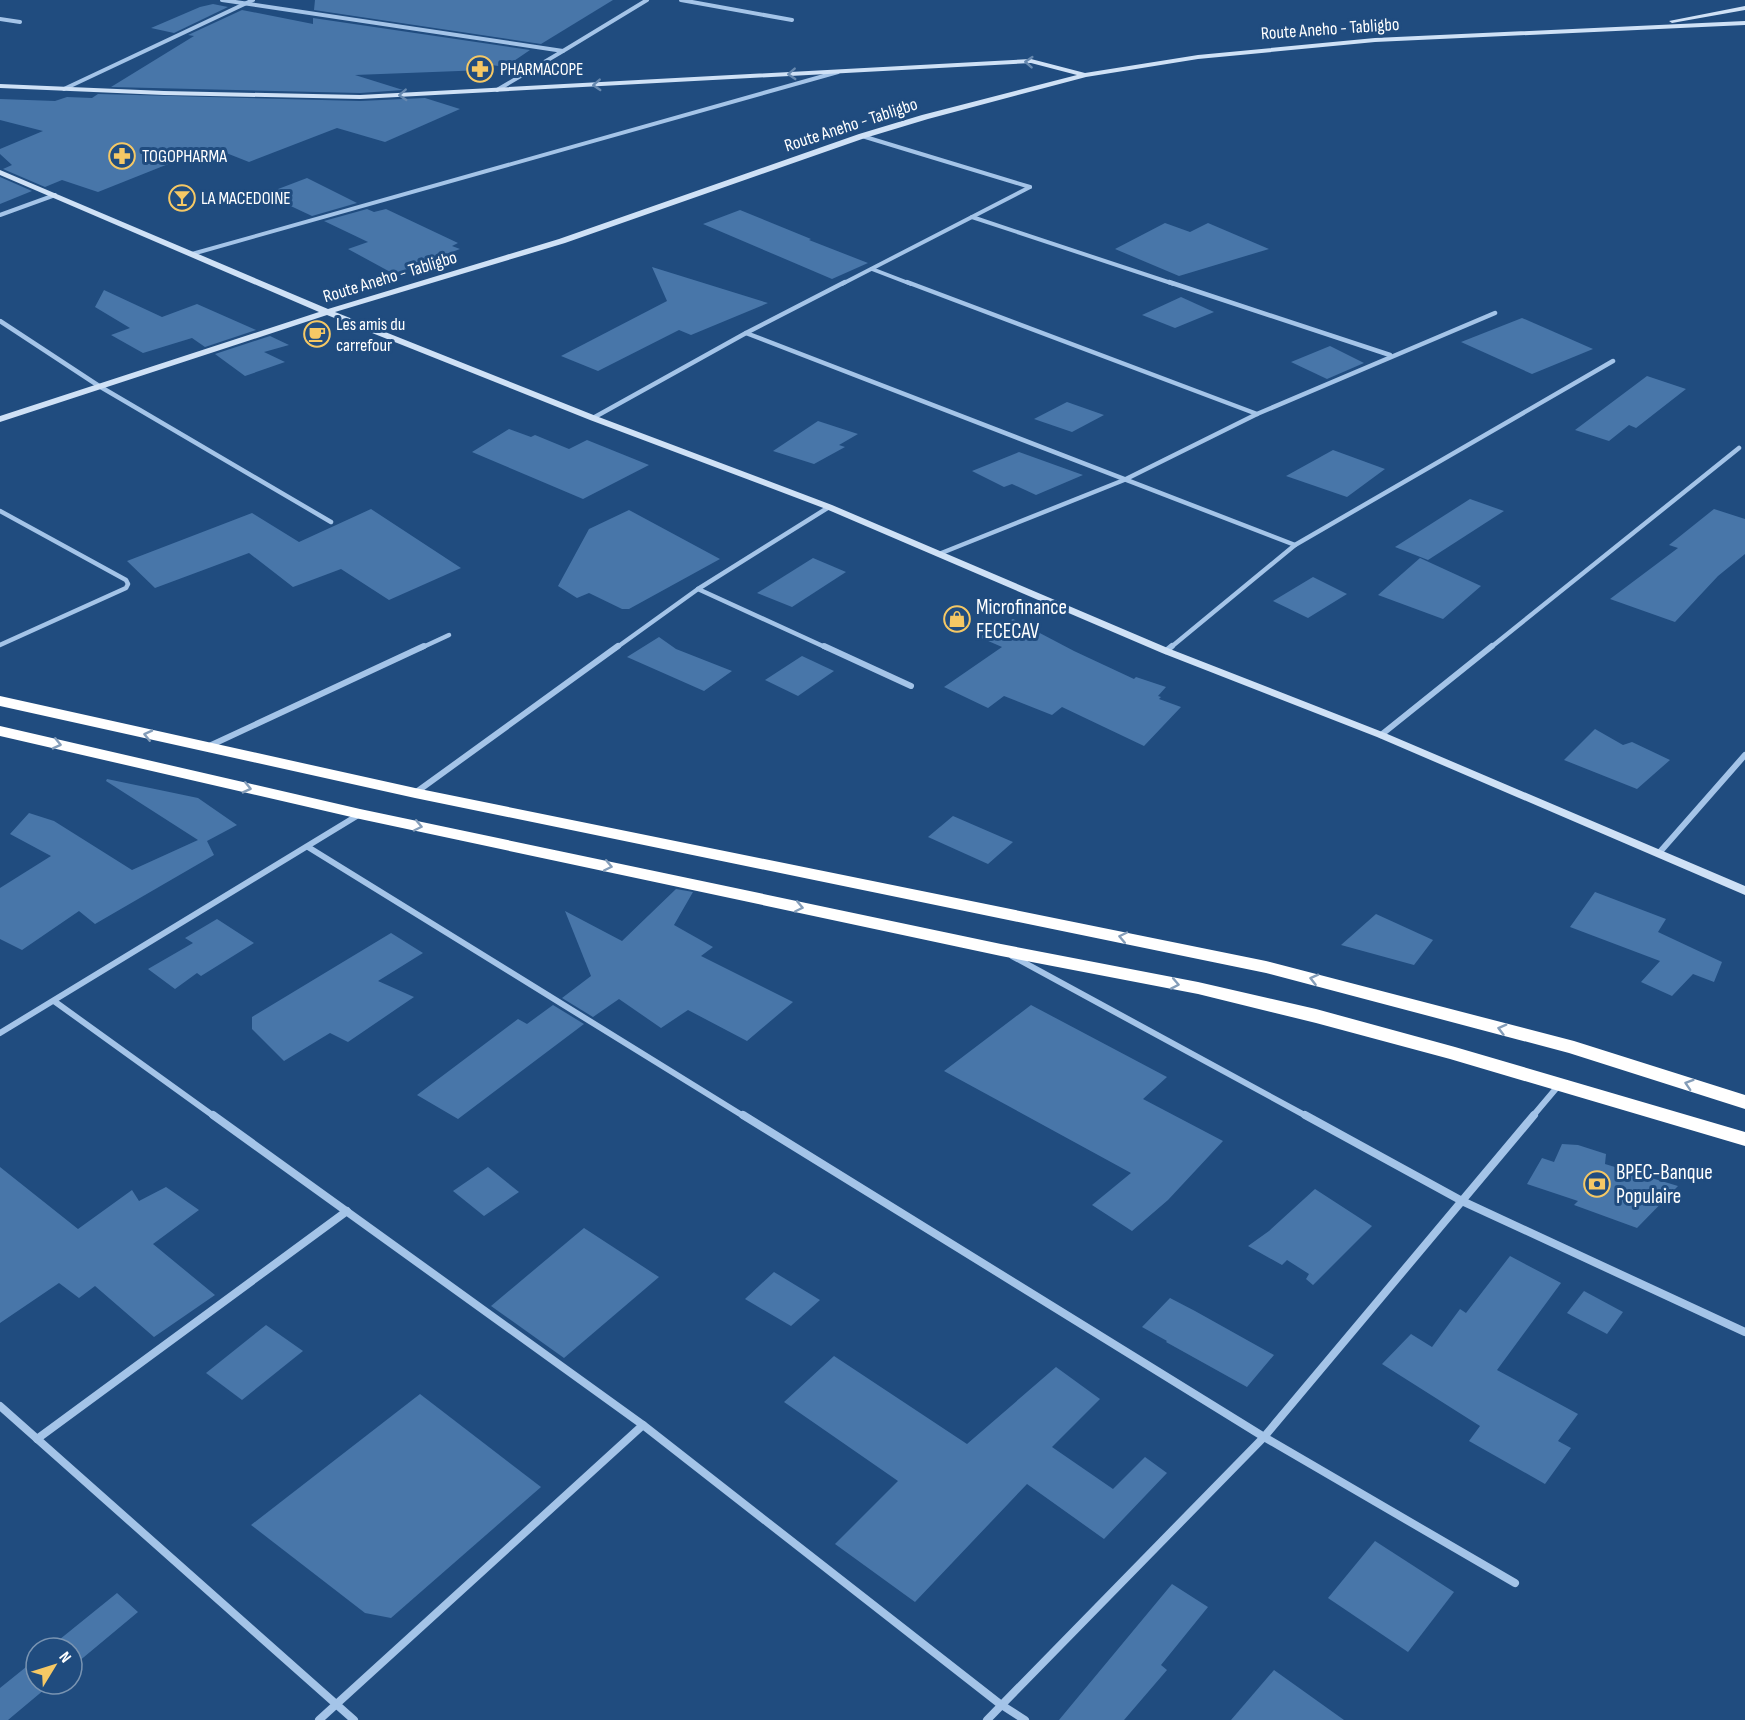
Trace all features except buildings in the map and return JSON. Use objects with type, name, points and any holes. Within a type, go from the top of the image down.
[{"type":"highway","points":[[0,700],[205,748],[415,793],[1266,968],[1574,1048],[1745,1102]]},
{"type":"highway","points":[[0,731],[360,814],[1001,950],[1198,988],[1316,1016],[1745,1139]]},
{"type":"street","points":[[222,0],[563,51]]},
{"type":"street","points":[[64,88],[253,0]]},
{"type":"street","points":[[496,90],[647,0]]},
{"type":"street","points":[[681,0],[792,20]]},
{"type":"street","points":[[1634,28],[1745,8]]},
{"type":"street","points":[[0,19],[20,22]]},
{"type":"street","name":"Route Aneho - Tabligbo","points":[[0,419],[327,312],[562,241],[862,136],[1086,75],[1198,57],[1375,40],[1745,23]]},
{"type":"street","points":[[0,86],[164,93],[360,97],[1030,61],[1086,75]]},
{"type":"street","points":[[192,254],[840,71]]},
{"type":"street","points":[[593,418],[746,333],[1030,187],[862,136]]},
{"type":"street","points":[[0,172],[327,312],[593,418],[829,507],[1166,651],[1381,735],[1745,891]]},
{"type":"street","points":[[0,215],[55,195]]},
{"type":"street","points":[[972,218],[1391,356]]},
{"type":"street","points":[[872,269],[1257,414]]},
{"type":"street","points":[[939,554],[1124,480],[1257,414],[1495,313]]},
{"type":"street","points":[[0,321],[99,386],[331,522]]},
{"type":"street","points":[[746,333],[1296,545]]},
{"type":"street","points":[[1166,651],[1296,545],[1613,361]]},
{"type":"street","points":[[1381,735],[1739,448]]},
{"type":"street","points":[[415,793],[698,589],[829,507]]},
{"type":"street","points":[[0,511],[126,580],[128,584],[126,588],[0,645]]},
{"type":"street","points":[[698,589],[911,686]]},
{"type":"street","points":[[205,748],[449,635]]},
{"type":"street","points":[[1659,853],[1745,755]]},
{"type":"street","points":[[0,1033],[360,814]]},
{"type":"street","points":[[308,847],[1264,1437],[1515,1583]]},
{"type":"street","points":[[1001,950],[1462,1201],[1745,1332]]},
{"type":"street","points":[[54,1001],[643,1425],[1000,1704],[1025,1720]]},
{"type":"street","points":[[987,1720],[1000,1704],[1264,1437],[1559,1085]]},
{"type":"street","points":[[37,1439],[347,1211]]},
{"type":"street","points":[[0,1406],[354,1720]]},
{"type":"street","points":[[319,1720],[643,1425]]},
{"type":"place","name":"PHARMACOPE","points":[[480,69]]},
{"type":"place","name":"TOGOPHARMA","points":[[122,156]]},
{"type":"place","name":"LA MACEDOINE","points":[[182,198]]},
{"type":"place","name":"Les amis du carrefour","points":[[317,334]]},
{"type":"place","name":"Microfinance FECECAV","points":[[957,619]]},
{"type":"place","name":"BPEC-Banque Populaire","points":[[1597,1184]]}]
